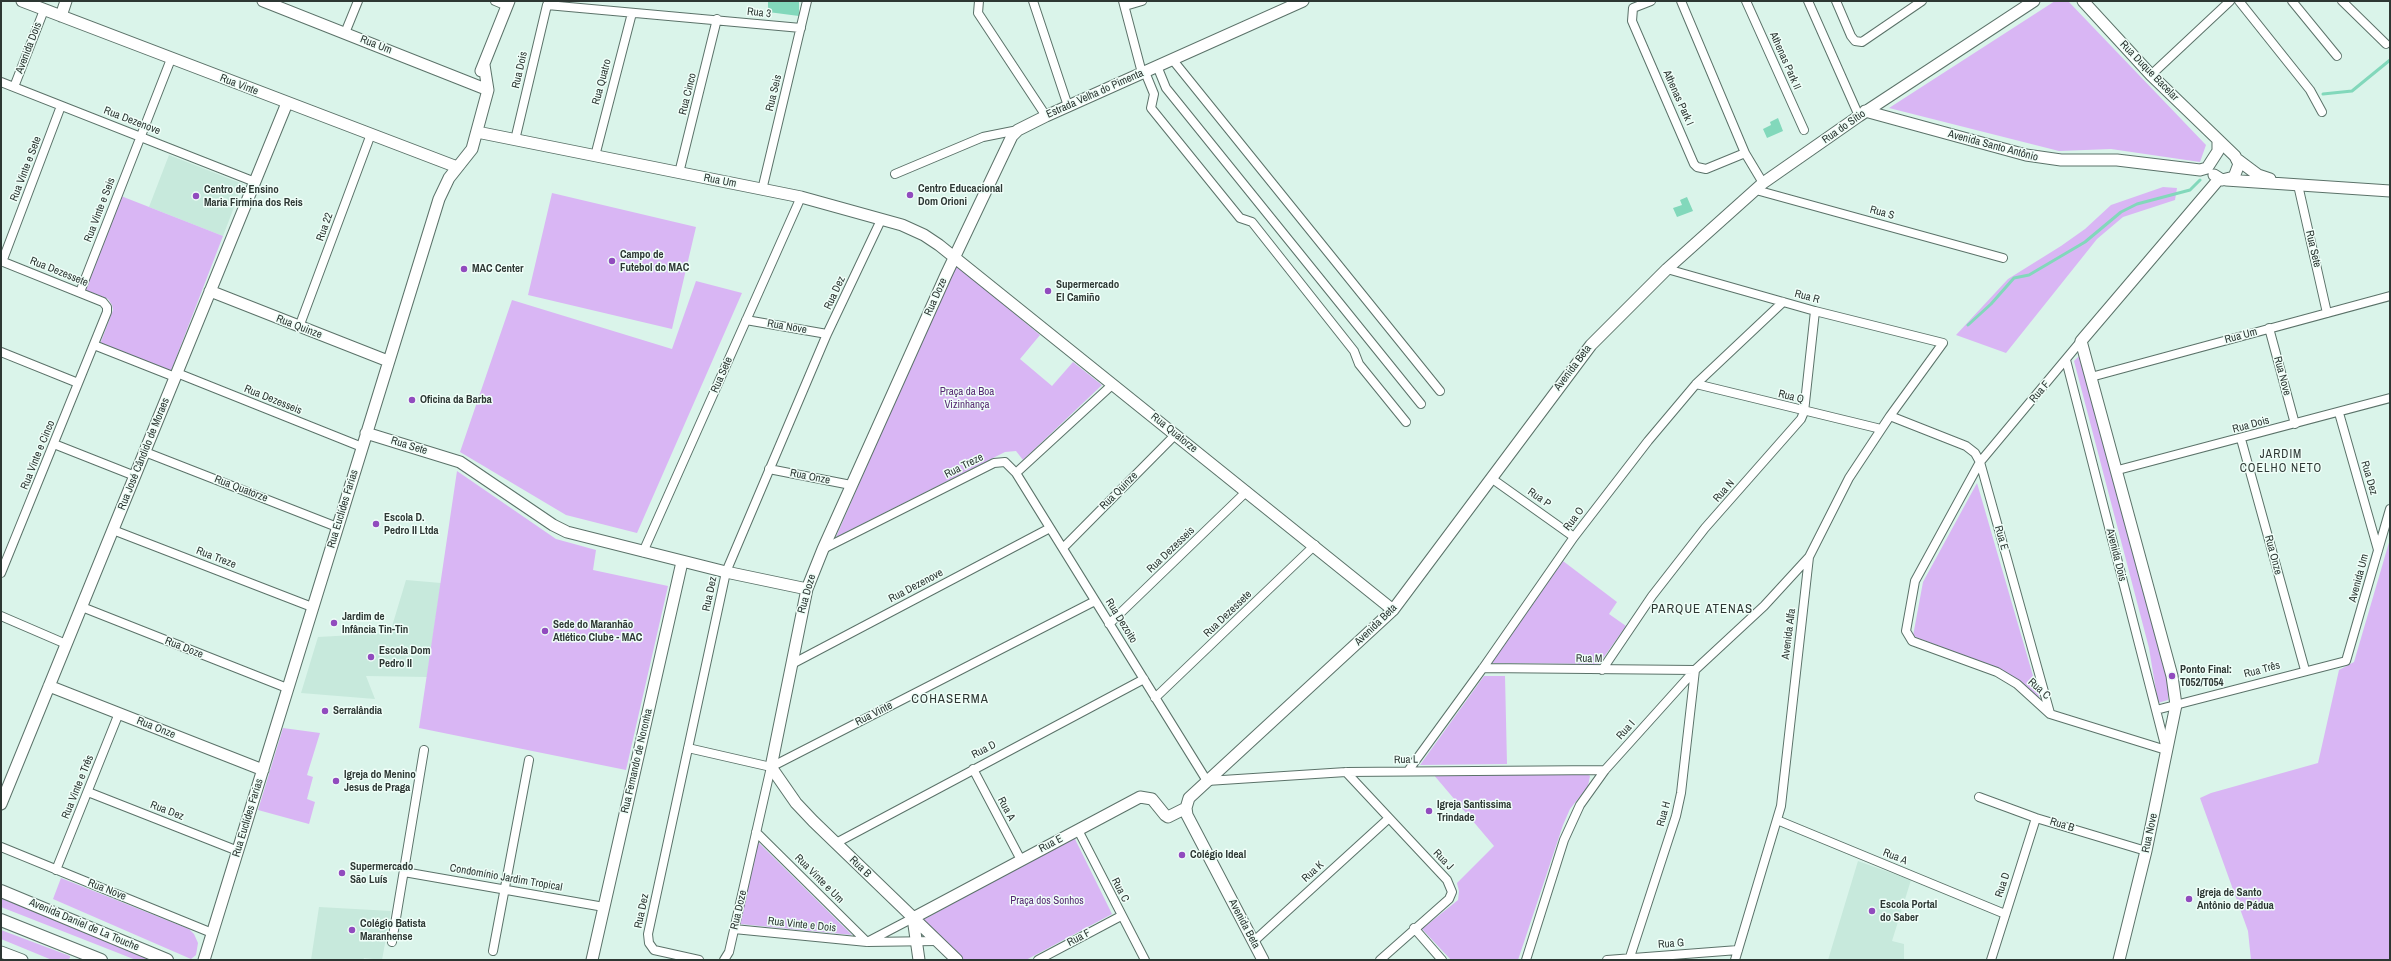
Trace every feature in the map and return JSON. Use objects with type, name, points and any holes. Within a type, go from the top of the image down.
[{"type":"main road","name":"Avenida Daniel de La Touche","points":[[1,891],[166,960]]},
{"type":"main road","points":[[1,920],[93,959]]},
{"type":"street","name":"Rua Vinte","points":[[22,1],[457,167]]},
{"type":"street","points":[[61,16],[66,1]]},
{"type":"street","points":[[345,33],[358,1]]},
{"type":"street","points":[[476,85],[508,3],[495,1]]},
{"type":"street","name":"Rua Seis","points":[[762,190],[802,28],[807,1]]},
{"type":"street","points":[[979,1],[978,13],[1046,116]]},
{"type":"street","points":[[1033,1],[1068,106]]},
{"type":"street","points":[[1142,1],[1124,4],[1143,72],[1154,94],[1151,108],[1240,218],[1252,222],[1354,351],[1359,364],[1406,422]]},
{"type":"street","name":"Estrada Velha do Pimenta","points":[[954,257],[1005,148],[1018,130],[1143,72],[1303,1]]},
{"type":"street","name":"Athenas Park I","points":[[1651,1],[1633,8],[1632,21],[1694,164],[1698,168],[1706,169],[1745,153]]},
{"type":"street","points":[[1681,1],[1759,186]]},
{"type":"street","name":"Athenas Park II","points":[[1746,1],[1804,130]]},
{"type":"street","points":[[1808,1],[1862,113]]},
{"type":"street","points":[[1836,1],[1851,36],[1855,41],[1862,42],[1922,1]]},
{"type":"street","name":"Rua do Sítio","points":[[1666,269],[1759,186],[1862,113],[2034,1]]},
{"type":"street","name":"Rua Duque Bacelar","points":[[2083,1],[2151,75],[2235,156]]},
{"type":"street","points":[[2151,75],[2230,1]]},
{"type":"street","points":[[2239,1],[2310,90],[2322,112]]},
{"type":"street","points":[[2292,1],[2337,56]]},
{"type":"street","points":[[2342,1],[2386,44]]},
{"type":"street","name":"Rua Um","points":[[267,2],[488,90]]},
{"type":"street","name":"Rua 3","points":[[546,5],[802,28]]},
{"type":"street","name":"Rua Dois","points":[[516,140],[546,5]]},
{"type":"street","name":"Avenida Dois","points":[[14,87],[44,10]]},
{"type":"street","name":"Rua Quatro","points":[[595,156],[632,13]]},
{"type":"street","name":"Rua Cinco","points":[[679,173],[717,20]]},
{"type":"street","name":"Rua Vinte e Seis","points":[[80,292],[171,59]]},
{"type":"street","points":[[1172,60],[1440,391]]},
{"type":"street","name":"Rua Euclídes Farias","points":[[204,960],[439,199],[449,178],[457,167],[470,154],[477,132],[488,90],[484,65]]},
{"type":"street","points":[[1157,66],[1166,88],[1421,404]]},
{"type":"street","name":"Rua Dezenove","points":[[1,82],[255,182]]},
{"type":"street","name":"Rua José Cândido de Moraes","points":[[1,804],[287,103]]},
{"type":"street","name":"Rua Vinte e Sete","points":[[1,262],[61,106]]},
{"type":"street","name":"Avenida Santo Antônio","points":[[1862,113],[2044,159],[2133,161],[2195,170],[2220,178],[2390,191]]},
{"type":"street","points":[[895,174],[983,137],[1018,130]]},
{"type":"street","name":"Rua Um","points":[[477,132],[801,197],[902,225],[924,235],[954,257]]},
{"type":"street","name":"Rua 22","points":[[299,327],[371,134]]},
{"type":"street","points":[[2195,170],[2207,168],[2219,148],[2218,140]]},
{"type":"street","points":[[2213,159],[2223,152],[2235,156]]},
{"type":"street","name":"Avenida Santo Antônio","points":[[2235,156],[2251,171],[2265,178],[2298,185]]},
{"type":"street","name":"Rua F","points":[[1906,631],[1915,581],[1980,462],[2220,178],[2237,173],[2235,156]]},
{"type":"street","points":[[2213,159],[2220,178]]},
{"type":"street","name":"Rua Sete","points":[[2298,185],[2327,313]]},
{"type":"street","name":"Rua S","points":[[1759,186],[2003,258]]},
{"type":"street","name":"Rua Sete","points":[[642,552],[801,197]]},
{"type":"street","name":"Rua Dez","points":[[699,960],[657,951],[651,946],[648,938],[726,572],[828,334],[881,220]]},
{"type":"street","name":"Rua Quatorze","points":[[954,257],[1315,545],[1393,610]]},
{"type":"street","name":"Rua Doze","points":[[724,960],[729,952],[771,767],[807,589],[851,485],[954,257]]},
{"type":"street","name":"Rua Dezessete","points":[[1,262],[80,292],[102,302],[107,307]]},
{"type":"street","name":"Rua R","points":[[1666,269],[1815,311],[1943,343]]},
{"type":"street","name":"Avenida Beta","points":[[1263,960],[1186,808],[1189,798],[1393,610],[1591,345],[1666,269]]},
{"type":"street","name":"Rua Quinze","points":[[210,291],[388,361]]},
{"type":"street","name":"Rua Um","points":[[2091,377],[2390,296]]},
{"type":"street","name":"Rua O","points":[[1408,771],[1484,668],[1574,537],[1648,441],[1696,384],[1783,302]]},
{"type":"street","name":"Rua Vinte e Cinco","points":[[1,573],[107,315],[107,307]]},
{"type":"street","name":"Rua N","points":[[1602,670],[1652,596],[1701,534],[1796,428],[1804,412],[1815,311]]},
{"type":"street","name":"Rua Nove","points":[[746,320],[828,334]]},
{"type":"street","name":"Rua Nove","points":[[2269,328],[2295,424]]},
{"type":"street","name":"Avenida Dois","points":[[2081,341],[2118,470],[2172,676],[2176,705]]},
{"type":"street","name":"Avenida Alfa","points":[[1735,960],[1777,820],[1783,786],[1809,557],[1849,478],[1890,416],[1943,343]]},
{"type":"street","points":[[94,345],[176,375]]},
{"type":"street","points":[[1,352],[78,383]]},
{"type":"street","name":"Avenida Dois","points":[[2066,360],[2166,750]]},
{"type":"street","name":"Rua Dezesseis","points":[[176,375],[362,447]]},
{"type":"street","points":[[1016,473],[1113,384]]},
{"type":"street","name":"Rua Q","points":[[1696,384],[1804,412],[1881,429]]},
{"type":"street","name":"Rua Dois","points":[[2118,470],[2241,439],[2390,398]]},
{"type":"street","name":"Rua Dez","points":[[2338,413],[2378,550]]},
{"type":"street","name":"Rua E","points":[[1890,416],[1966,446],[1975,453],[1980,462],[2050,714]]},
{"type":"street","name":"Rua Sete","points":[[366,433],[460,462],[559,529],[682,562],[807,589]]},
{"type":"street","name":"Rua Quinze","points":[[1063,548],[1176,434]]},
{"type":"street","name":"Rua Onze","points":[[2241,439],[2305,670]]},
{"type":"street","points":[[54,444],[135,476]]},
{"type":"street","name":"Rua Quatorze","points":[[145,452],[337,527]]},
{"type":"street","name":"Rua Treze","points":[[823,549],[994,463],[1008,464],[1016,473]]},
{"type":"street","name":"Rua Onze","points":[[769,469],[851,485]]},
{"type":"street","name":"Rua Dezoito","points":[[1016,473],[1206,781]]},
{"type":"street","name":"Rua P","points":[[1491,478],[1574,537]]},
{"type":"street","name":"Rua Dezesseis","points":[[1110,624],[1247,491]]},
{"type":"street","name":"Avenida Um","points":[[2350,653],[2390,509]]},
{"type":"street","name":"Rua Dezenove","points":[[792,664],[1050,528]]},
{"type":"street","name":"Rua Treze","points":[[113,530],[312,607]]},
{"type":"street","name":"Rua Dezessete","points":[[1155,698],[1315,545]]},
{"type":"street","name":"Rua I","points":[[1526,960],[1571,822],[1580,805],[1606,770],[1695,670],[1764,606],[1809,557]]},
{"type":"street","name":"Rua Fernando de Noronha","points":[[592,960],[682,562]]},
{"type":"street","name":"Rua Vinte","points":[[771,767],[1095,601]]},
{"type":"street","name":"Rua Doze","points":[[82,607],[287,688]]},
{"type":"street","points":[[1,616],[66,644]]},
{"type":"street","name":"Rua C","points":[[1906,631],[1912,641],[1997,672],[2017,684],[2050,714],[2166,750]]},
{"type":"street","name":"Rua Três","points":[[2156,710],[2305,670],[2343,662],[2350,653]]},
{"type":"street","name":"Rua M","points":[[1484,668],[1695,670]]},
{"type":"street","name":"Rua H","points":[[1630,957],[1676,816],[1681,793],[1695,670]]},
{"type":"street","name":"Rua D","points":[[836,843],[1144,679]]},
{"type":"street","name":"Rua Onze","points":[[50,686],[263,770]]},
{"type":"street","name":"Rua Nove","points":[[2119,960],[2146,851],[2176,705]]},
{"type":"street","name":"Rua Vinte e Três","points":[[56,870],[119,713]]},
{"type":"street","points":[[688,748],[771,767]]},
{"type":"street","points":[[392,942],[424,750]]},
{"type":"street","points":[[493,951],[529,760]]},
{"type":"street","name":"Rua B","points":[[771,767],[796,803],[957,960]]},
{"type":"street","name":"Rua A","points":[[973,769],[1021,860]]},
{"type":"street","name":"Rua L","points":[[1206,781],[1346,772],[1606,770]]},
{"type":"street","name":"Rua J","points":[[1346,772],[1451,887],[1452,892],[1449,899],[1414,928],[1380,960]]},
{"type":"street","name":"Rua Dez","points":[[88,792],[238,851]]},
{"type":"street","name":"Rua E","points":[[914,918],[1144,796],[1152,799],[1166,816],[1170,816],[1186,808]]},
{"type":"street","name":"Rua B","points":[[1979,797],[2036,818],[2146,851]]},
{"type":"street","name":"Rua D","points":[[1991,960],[2036,818]]},
{"type":"street","name":"Rua K","points":[[1253,942],[1388,819]]},
{"type":"street","name":"Rua A","points":[[1777,820],[2005,914]]},
{"type":"street","name":"Rua C","points":[[1078,830],[1145,960]]},
{"type":"street","name":"Rua Vinte e Um","points":[[756,832],[867,942]]},
{"type":"street","name":"Rua Nove","points":[[1,847],[212,933]]},
{"type":"street","name":"Condomínio Jardim Tropical","points":[[404,872],[604,907]]},
{"type":"street","name":"Rua F","points":[[1038,960],[1121,916]]},
{"type":"street","points":[[867,942],[914,918],[919,960]]},
{"type":"street","points":[[1414,928],[1442,960]]},
{"type":"street","name":"Rua Vinte e Dois","points":[[734,929],[867,942],[937,941]]},
{"type":"street","name":"Rua G","points":[[1607,960],[1630,957],[1738,950]]},
{"type":"street","points":[[1,952],[22,960]]},
{"type":"shaded area","points":[[768,1],[799,1],[799,16],[768,12]]},
{"type":"shaded area","points":[[1778,118],[1783,131],[1767,138],[1763,129],[1771,125],[1770,122]]},
{"type":"shaded area","name":"Centro de Ensino Maria Firmina dos Reis","points":[[169,155],[243,184],[223,236],[149,207]]},
{"type":"shaded area","points":[[1687,197],[1693,211],[1677,217],[1673,208],[1682,205],[1680,200]]},
{"type":"shaded area","name":"Escola Dom Pedro II","points":[[406,580],[441,583],[427,677],[366,676],[375,699],[301,693],[318,637],[390,633]]},
{"type":"shaded area","name":"Escola Portal do Saber","points":[[1858,861],[1911,880],[1892,941],[1904,944],[1904,960],[1828,960]]},
{"type":"shaded area","name":"Colégio Batista Maranhense","points":[[319,907],[391,911],[382,960],[364,958],[363,960],[311,960]]},
{"type":"green space","points":[[2055,1],[2068,1],[2206,145],[2200,162],[2111,149],[2059,151],[1889,108]]},
{"type":"green space","points":[[2163,187],[2177,188],[2175,200],[2123,217],[2097,239],[2006,353],[1956,335],[2008,279],[2085,229],[2111,205]]},
{"type":"green space","name":"Campo de Futebol do MAC","points":[[552,193],[696,227],[672,329],[528,295]]},
{"type":"green space","points":[[121,196],[223,236],[171,371],[100,344],[113,310],[112,305],[108,299],[85,290]]},
{"type":"green space","name":"Praça da Boa Vizinhança","points":[[955,264],[1040,335],[1020,359],[1052,386],[1073,362],[1102,385],[1023,460],[1016,451],[1005,452],[836,537]]},
{"type":"green space","points":[[696,281],[742,293],[637,533],[566,515],[460,452],[512,300],[672,349]]},
{"type":"green space","points":[[2080,355],[2168,675],[2168,700],[2158,703],[2149,648],[2074,361]]},
{"type":"green space","name":"Sede do Maranhão Atlético Clube - MAC","points":[[457,471],[556,539],[596,550],[593,570],[668,586],[626,770],[419,728]]},
{"type":"green space","points":[[1977,483],[2040,700],[2021,682],[2002,670],[1913,636],[1923,582]]},
{"type":"green space","points":[[2390,539],[2390,960],[2251,960],[2248,931],[2200,798],[2211,793],[2318,763],[2339,670],[2354,662]]},
{"type":"green space","points":[[1563,561],[1617,602],[1609,614],[1626,626],[1599,664],[1492,663]]},
{"type":"green space","points":[[1484,676],[1505,676],[1507,764],[1420,765]]},
{"type":"green space","points":[[283,728],[320,733],[307,775],[313,777],[307,799],[315,802],[309,824],[258,810]]},
{"type":"green space","points":[[1433,774],[1587,774],[1590,776],[1588,786],[1570,809],[1563,825],[1518,960],[1451,960],[1422,929],[1458,900],[1459,891],[1457,883],[1494,846]]},
{"type":"green space","name":"Praça dos Sonhos","points":[[1074,837],[1112,914],[1026,960],[964,960],[923,920]]},
{"type":"green space","points":[[758,842],[852,935],[740,924]]},
{"type":"green space","points":[[61,878],[189,929],[194,934],[198,943],[196,955],[191,959],[53,899]]},
{"type":"green space","points":[[1,897],[151,960],[136,960],[1,907]]},
{"type":"green space","points":[[1,930],[70,956],[70,958],[67,960],[52,960],[1,939]]},
{"type":"waterway","points":[[2323,94],[2352,91],[2390,60]]},
{"type":"waterway","points":[[1968,325],[1991,304],[2014,278],[2029,275],[2085,242],[2121,212],[2137,204],[2190,190],[2200,180]]},
{"type":"place","name":"Centro Educacional Dom Orioni","points":[[910,195]]},
{"type":"place","name":"Centro de Ensino Maria Firmina dos Reis","points":[[196,196]]},
{"type":"place","name":"Campo de Futebol do MAC","points":[[612,261]]},
{"type":"place","name":"MAC Center","points":[[464,269]]},
{"type":"place","name":"Supermercado El Camiño","points":[[1048,291]]},
{"type":"place","name":"Oficina da Barba","points":[[412,400]]},
{"type":"place","name":"Escola D. Pedro II Ltda","points":[[376,524]]},
{"type":"place","name":"Jardim de Infância Tin-Tin","points":[[334,623]]},
{"type":"place","name":"Sede do Maranhão Atlético Clube - MAC","points":[[545,631]]},
{"type":"place","name":"Escola Dom Pedro II","points":[[371,657]]},
{"type":"place","name":"Ponto Final: T052/T054","points":[[2172,676]]},
{"type":"place","name":"Serralândia","points":[[325,711]]},
{"type":"place","name":"Igreja do Menino Jesus de Praga","points":[[336,781]]},
{"type":"place","name":"Igreja Santissima Trindade","points":[[1429,811]]},
{"type":"place","name":"Colégio Ideal","points":[[1182,855]]},
{"type":"place","name":"Supermercado São Luís","points":[[342,873]]},
{"type":"place","name":"Igreja de Santo Antônio de Pádua","points":[[2189,899]]},
{"type":"place","name":"Escola Portal do Saber","points":[[1872,911]]},
{"type":"place","name":"Colégio Batista Maranhense","points":[[352,930]]},
{"type":"district","name":"JARDIM COELHO NETO","points":[[2281,462]]},
{"type":"district","name":"PARQUE ATENAS","points":[[1702,610]]},
{"type":"district","name":"COHASERMA","points":[[950,700]]}]
